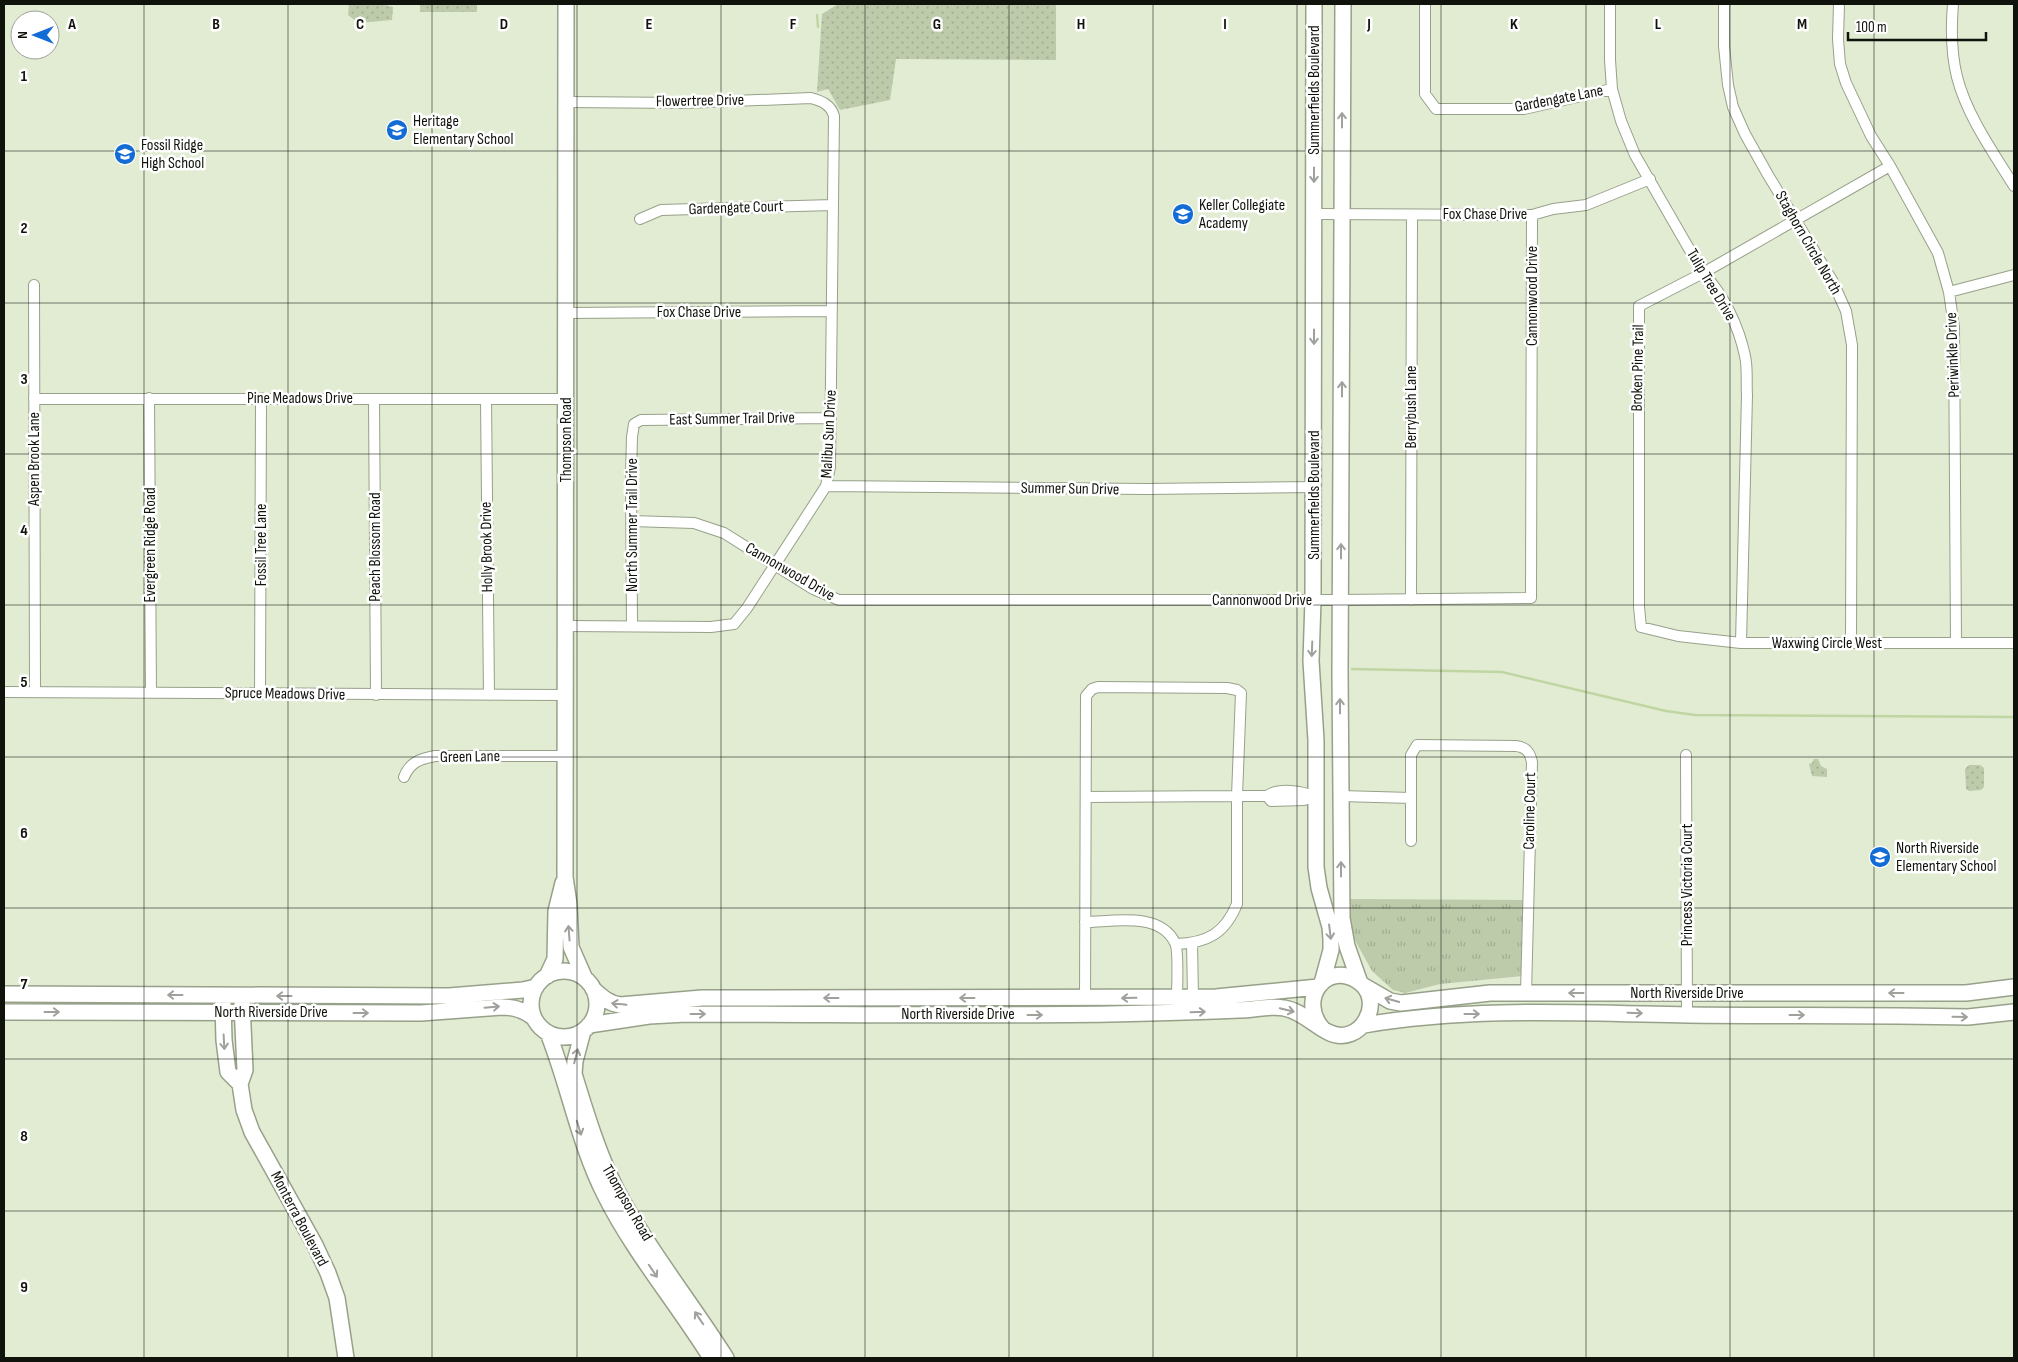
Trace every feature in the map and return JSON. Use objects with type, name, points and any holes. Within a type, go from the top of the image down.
[{"type":"street","name":"Thompson Road","points":[[566,4],[565,877],[569,904],[571,947],[589,984]]},
{"type":"street","name":"Summerfields Boulevard","points":[[1314,4],[1314,487],[1311,661],[1316,740],[1316,867],[1331,938],[1331,950],[1320,985]]},
{"type":"street","name":"Summerfields Boulevard","points":[[1343,4],[1342,918],[1347,946],[1362,985]]},
{"type":"street","name":"Gardengate Lane","points":[[1425,4],[1425,94],[1436,109],[1524,109],[1612,89]]},
{"type":"street","name":"Tulip Tree Drive","points":[[1610,4],[1612,89],[1620,121],[1635,155],[1703,273],[1713,284],[1732,317],[1740,335],[1746,358],[1747,395],[1741,643]]},
{"type":"street","name":"Staghorn Circle North","points":[[1724,4],[1724,46],[1728,85],[1734,107],[1745,134],[1832,280],[1846,311],[1852,345],[1851,642]]},
{"type":"street","name":"Periwinkle Drive","points":[[1839,4],[1838,39],[1840,64],[1846,83],[1867,128],[1938,252],[1949,292],[1954,327],[1956,642]]},
{"type":"street","points":[[1953,4],[1953,51],[1957,77],[1966,101],[1987,143],[2014,186]]},
{"type":"street","name":"Flowertree Drive","points":[[566,102],[684,102],[811,98],[821,100],[832,109]]},
{"type":"street","name":"Malibu Sun Drive","points":[[566,626],[711,627],[734,624],[775,566],[826,486],[830,466],[831,418],[834,116],[832,109]]},
{"type":"street","name":"Broken Pine Trail","points":[[1641,627],[1639,607],[1638,491],[1639,306],[1703,273],[1890,166]]},
{"type":"street","name":"Fox Chase Drive","points":[[1314,214],[1532,215],[1553,209],[1586,205],[1650,179]]},
{"type":"street","name":"Gardengate Court","points":[[640,219],[662,210],[833,205]]},
{"type":"street","name":"Berrybush Lane","points":[[1411,600],[1412,215]]},
{"type":"street","name":"Cannonwood Drive","points":[[632,521],[694,523],[724,533],[813,589],[839,600],[1411,600],[1531,598],[1532,215]]},
{"type":"street","points":[[1949,292],[2014,275]]},
{"type":"street","name":"Aspen Brook Lane","points":[[34,285],[34,692]]},
{"type":"street","name":"Fox Chase Drive","points":[[566,313],[832,311]]},
{"type":"street","name":"Evergreen Ridge Road","points":[[149,398],[151,693]]},
{"type":"street","name":"Fossil Tree Lane","points":[[260,693],[261,398]]},
{"type":"street","name":"Peach Blossom Road","points":[[374,398],[376,695]]},
{"type":"street","name":"Pine Meadows Drive","points":[[34,399],[566,398]]},
{"type":"street","name":"Holly Brook Drive","points":[[486,399],[489,695]]},
{"type":"street","name":"East Summer Trail Drive","points":[[634,424],[641,420],[831,418]]},
{"type":"street","name":"North Summer Trail Drive","points":[[632,626],[632,437],[634,424]]},
{"type":"street","name":"Summer Sun Drive","points":[[826,486],[1146,490],[1314,487]]},
{"type":"street","name":"Waxwing Circle West","points":[[1641,627],[1678,636],[1741,643],[2014,643]]},
{"type":"street","points":[[1085,998],[1086,696],[1092,689],[1098,687],[1228,688],[1241,693],[1237,796],[1238,904],[1232,918],[1222,930],[1192,943],[1176,944]]},
{"type":"street","name":"Spruce Meadows Drive","points":[[4,692],[566,695]]},
{"type":"street","name":"Caroline Court","points":[[1410,841],[1411,754],[1417,745],[1516,746],[1524,747],[1531,755],[1526,993]]},
{"type":"street","name":"Princess Victoria Court","points":[[1686,755],[1687,1015]]},
{"type":"street","name":"Green Lane","points":[[404,778],[408,768],[413,763],[435,756],[565,756]]},
{"type":"street","points":[[1086,797],[1266,796],[1273,792],[1304,792],[1316,797],[1411,798]]},
{"type":"street","name":"Thompson Road","points":[[547,976],[555,959],[556,911],[565,877]]},
{"type":"street","points":[[1085,922],[1142,921],[1157,925],[1176,944],[1177,997]]},
{"type":"street","points":[[1192,943],[1193,997]]},
{"type":"street","name":"North Riverside Drive","points":[[547,976],[556,972],[576,974],[603,999],[620,1005],[685,999],[1193,997],[1241,995],[1320,985],[1336,976],[1346,976],[1390,1001],[1401,1003],[1474,994],[1966,993],[2014,987]]},
{"type":"street","points":[[534,1018],[531,1002],[536,987],[547,976]]},
{"type":"street","points":[[586,1028],[596,1008],[596,998],[589,984]]},
{"type":"street","points":[[1320,985],[1314,995],[1312,1013],[1322,1028]]},
{"type":"street","points":[[1362,985],[1368,993],[1370,1010],[1364,1025]]},
{"type":"street","name":"North Riverside Drive","points":[[4,994],[449,996],[523,990],[536,987]]},
{"type":"street","name":"Monterra Boulevard","points":[[224,996],[223,1012],[228,1072],[240,1084]]},
{"type":"street","name":"Monterra Boulevard","points":[[243,996],[245,1070],[240,1084],[244,1110],[252,1132],[315,1245],[328,1273],[336,1298],[346,1358]]},
{"type":"street","points":[[887,998],[887,1014]]},
{"type":"street","name":"North Riverside Drive","points":[[4,1012],[430,1012],[511,1007],[526,1012],[548,1033],[562,1037],[576,1034],[586,1028],[649,1016],[686,1014],[1135,1014],[1247,1010],[1272,1007],[1284,1008],[1295,1012],[1322,1028],[1339,1035],[1348,1035],[1364,1025],[1392,1020],[1466,1014],[1621,1013],[1968,1017],[2014,1012]]},
{"type":"street","name":"Thompson Road","points":[[586,1028],[575,1061],[574,1074],[605,1196],[629,1236],[711,1358]]},
{"type":"street","name":"Thompson Road","points":[[548,1033],[596,1161],[617,1190],[640,1229],[726,1358]]},
{"type":"green space","points":[[349,4],[381,4],[393,7],[392,20],[358,23],[348,15]]},
{"type":"green space","points":[[420,4],[477,4],[477,12],[420,12]]},
{"type":"green space","points":[[838,4],[1056,4],[1056,60],[896,59],[890,100],[840,110],[828,89],[817,92],[822,14]]},
{"type":"green space","points":[[1814,759],[1818,759],[1821,766],[1827,769],[1827,777],[1812,776],[1809,764]]},
{"type":"green space","points":[[1969,765],[1980,765],[1984,768],[1984,787],[1981,790],[1969,791],[1966,789],[1965,769]]},
{"type":"green space","points":[[1349,899],[1524,900],[1523,976],[1440,984],[1405,993],[1393,990],[1372,971],[1357,944],[1348,923]]},
{"type":"waterway","points":[[817,15],[818,27]]},
{"type":"waterway","points":[[1352,669],[1502,672],[1666,711],[1695,715],[2014,717]]},
{"type":"place","name":"Heritage Elementary School","points":[[397,130]]},
{"type":"place","name":"Fossil Ridge High School","points":[[125,154]]},
{"type":"place","name":"Keller Collegiate Academy","points":[[1183,214]]},
{"type":"place","name":"North Riverside Elementary School","points":[[1880,857]]}]
